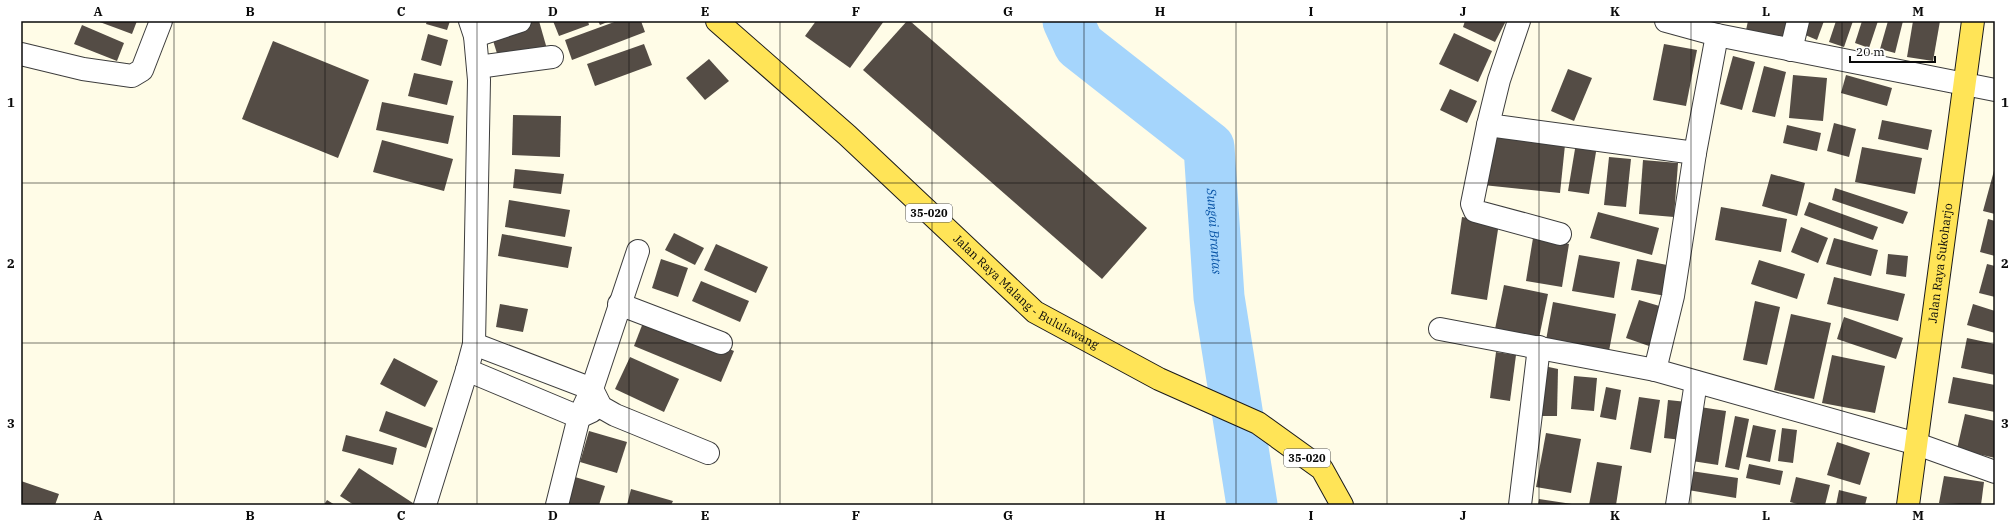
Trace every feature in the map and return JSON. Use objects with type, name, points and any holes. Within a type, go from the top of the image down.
[{"type":"main road","name":"Jalan Raya Malang - Bululawang","points":[[717,21],[847,135],[1035,312],[1159,379],[1258,423],[1322,469],[1342,505]]},
{"type":"main road","name":"Jalan Raya Sukoharjo","points":[[1908,505],[1963,84],[1973,21]]},
{"type":"street","points":[[21,54],[83,69],[132,76],[142,70],[161,21]]},
{"type":"street","points":[[424,505],[474,344],[479,80],[472,29],[520,21]]},
{"type":"street","points":[[1519,21],[1499,80],[1472,204],[1475,211],[1560,234]]},
{"type":"street","points":[[1666,21],[1717,35],[1995,90]]},
{"type":"street","points":[[1792,50],[1798,21]]},
{"type":"street","points":[[1655,370],[1673,296],[1695,153],[1717,35]]},
{"type":"street","points":[[478,67],[552,56]]},
{"type":"street","points":[[1488,125],[1695,153]]},
{"type":"street","points":[[557,505],[579,417],[596,398],[619,304],[638,250]]},
{"type":"street","points":[[619,304],[721,343]]},
{"type":"street","points":[[1440,329],[1655,370],[1917,444],[1995,472]]},
{"type":"street","points":[[474,344],[596,398],[615,415],[708,453]]},
{"type":"street","points":[[1520,505],[1539,347]]},
{"type":"street","points":[[467,370],[579,417]]},
{"type":"street","points":[[1677,505],[1696,382]]},
{"type":"building","points":[[97,21],[137,21],[132,34]]},
{"type":"building","points":[[427,21],[450,21],[447,30],[426,24]]},
{"type":"building","points":[[525,21],[539,21],[547,49],[500,63],[490,31]]},
{"type":"building","points":[[553,21],[588,21],[589,25],[559,36]]},
{"type":"building","points":[[598,21],[610,21],[600,25]]},
{"type":"building","points":[[617,21],[641,21],[645,32],[572,60],[565,40]]},
{"type":"building","points":[[816,21],[884,21],[850,68],[805,36]]},
{"type":"building","points":[[907,21],[910,21],[1147,228],[1102,279],[863,70]]},
{"type":"building","points":[[1465,21],[1506,21],[1495,42],[1463,27]]},
{"type":"building","points":[[1748,21],[1794,21],[1789,40],[1746,30]]},
{"type":"building","points":[[1808,21],[1824,21],[1817,40],[1803,34]]},
{"type":"building","points":[[1836,21],[1853,21],[1844,47],[1829,42]]},
{"type":"building","points":[[1862,21],[1878,21],[1869,48],[1855,43]]},
{"type":"building","points":[[1888,21],[1903,21],[1895,53],[1880,49]]},
{"type":"building","points":[[1913,21],[1940,21],[1933,61],[1907,57]]},
{"type":"building","points":[[82,25],[124,43],[117,61],[74,44]]},
{"type":"building","points":[[1454,33],[1492,51],[1478,82],[1439,64]]},
{"type":"building","points":[[428,34],[448,40],[441,66],[421,60]]},
{"type":"building","points":[[273,41],[369,80],[338,158],[242,119]]},
{"type":"building","points":[[644,44],[652,65],[595,86],[587,64]]},
{"type":"building","points":[[1664,44],[1697,50],[1686,106],[1653,100]]},
{"type":"building","points":[[1733,56],[1755,62],[1742,110],[1720,104]]},
{"type":"building","points":[[709,59],[729,81],[705,100],[686,78]]},
{"type":"building","points":[[1764,66],[1786,72],[1775,117],[1752,112]]},
{"type":"building","points":[[1568,69],[1592,78],[1574,121],[1551,111]]},
{"type":"building","points":[[414,73],[453,81],[447,105],[408,96]]},
{"type":"building","points":[[1793,75],[1827,78],[1823,121],[1789,118]]},
{"type":"building","points":[[1846,75],[1892,88],[1887,106],[1841,93]]},
{"type":"building","points":[[1450,89],[1477,101],[1467,123],[1440,110]]},
{"type":"building","points":[[382,102],[454,116],[448,144],[376,130]]},
{"type":"building","points":[[513,115],[561,116],[560,157],[512,155]]},
{"type":"building","points":[[1882,120],[1932,130],[1928,150],[1878,139]]},
{"type":"building","points":[[1834,123],[1856,129],[1849,157],[1827,151]]},
{"type":"building","points":[[1787,125],[1821,133],[1817,151],[1783,143]]},
{"type":"building","points":[[1487,136],[1565,145],[1560,193],[1483,185]]},
{"type":"building","points":[[382,140],[453,159],[444,191],[373,172]]},
{"type":"building","points":[[1576,143],[1597,146],[1589,194],[1568,191]]},
{"type":"building","points":[[1862,147],[1922,158],[1915,194],[1855,182]]},
{"type":"building","points":[[1609,157],[1631,159],[1626,207],[1604,205]]},
{"type":"building","points":[[1643,160],[1678,163],[1674,217],[1639,214]]},
{"type":"building","points":[[1995,167],[1995,214],[1983,211]]},
{"type":"building","points":[[515,169],[564,174],[561,194],[513,188]]},
{"type":"building","points":[[1771,174],[1805,183],[1797,216],[1762,206]]},
{"type":"building","points":[[1835,188],[1908,212],[1903,224],[1832,200]]},
{"type":"building","points":[[509,200],[570,210],[565,237],[505,227]]},
{"type":"building","points":[[1809,202],[1878,227],[1873,240],[1804,215]]},
{"type":"building","points":[[1721,207],[1787,219],[1781,252],[1715,240]]},
{"type":"building","points":[[1598,212],[1659,228],[1652,255],[1590,238]]},
{"type":"building","points":[[1462,217],[1499,223],[1487,300],[1451,294]]},
{"type":"building","points":[[1988,219],[1995,221],[1995,256],[1980,252]]},
{"type":"building","points":[[1801,227],[1828,238],[1818,263],[1791,252]]},
{"type":"building","points":[[674,233],[704,248],[695,265],[665,250]]},
{"type":"building","points":[[502,234],[572,247],[568,268],[498,256]]},
{"type":"building","points":[[1533,238],[1569,244],[1562,287],[1526,281]]},
{"type":"building","points":[[1834,238],[1878,250],[1871,276],[1826,264]]},
{"type":"building","points":[[716,244],[768,267],[756,293],[704,270]]},
{"type":"building","points":[[1888,254],[1908,256],[1906,277],[1886,274]]},
{"type":"building","points":[[1579,255],[1620,262],[1614,298],[1572,291]]},
{"type":"building","points":[[661,259],[688,268],[678,297],[652,288]]},
{"type":"building","points":[[1637,259],[1672,266],[1666,296],[1631,290]]},
{"type":"building","points":[[1759,260],[1805,274],[1797,299],[1751,284]]},
{"type":"building","points":[[1987,264],[1995,266],[1995,297],[1979,293]]},
{"type":"building","points":[[1834,277],[1905,294],[1898,321],[1827,304]]},
{"type":"building","points":[[701,281],[749,301],[740,322],[692,301]]},
{"type":"building","points":[[1504,285],[1548,294],[1539,338],[1495,329]]},
{"type":"building","points":[[1639,300],[1663,307],[1649,346],[1626,338]]},
{"type":"building","points":[[1755,301],[1780,307],[1767,365],[1743,360]]},
{"type":"building","points":[[1553,302],[1616,314],[1609,351],[1546,340]]},
{"type":"building","points":[[500,304],[528,309],[523,332],[496,327]]},
{"type":"building","points":[[1973,304],[1995,311],[1995,333],[1967,325]]},
{"type":"building","points":[[1791,314],[1831,323],[1814,399],[1774,390]]},
{"type":"building","points":[[646,315],[734,351],[721,382],[634,346]]},
{"type":"building","points":[[1844,317],[1903,338],[1896,359],[1837,339]]},
{"type":"building","points":[[1967,338],[1995,344],[1995,375],[1961,368]]},
{"type":"building","points":[[1496,352],[1516,355],[1510,401],[1490,398]]},
{"type":"building","points":[[1832,355],[1885,366],[1875,413],[1822,403]]},
{"type":"building","points":[[630,357],[679,379],[664,412],[615,389]]},
{"type":"building","points":[[394,358],[438,381],[425,407],[380,384]]},
{"type":"building","points":[[1544,366],[1558,369],[1557,416],[1538,416]]},
{"type":"building","points":[[1574,376],[1597,378],[1594,411],[1571,409]]},
{"type":"building","points":[[1953,377],[1995,385],[1995,412],[1948,403]]},
{"type":"building","points":[[1606,387],[1621,390],[1616,420],[1600,417]]},
{"type":"building","points":[[1639,397],[1660,400],[1651,453],[1630,449]]},
{"type":"building","points":[[1668,400],[1687,402],[1682,440],[1664,438]]},
{"type":"building","points":[[1700,407],[1726,411],[1718,465],[1692,461]]},
{"type":"building","points":[[386,411],[433,428],[426,448],[379,431]]},
{"type":"building","points":[[1965,414],[1995,421],[1995,458],[1957,449]]},
{"type":"building","points":[[1735,416],[1749,419],[1739,470],[1725,467]]},
{"type":"building","points":[[1753,425],[1776,430],[1770,462],[1746,457]]},
{"type":"building","points":[[1782,428],[1797,430],[1793,463],[1778,461]]},
{"type":"building","points":[[589,431],[627,442],[617,473],[580,462]]},
{"type":"building","points":[[1546,433],[1581,439],[1571,493],[1536,487]]},
{"type":"building","points":[[346,435],[397,448],[393,465],[342,451]]},
{"type":"building","points":[[1837,442],[1870,453],[1860,485],[1827,475]]},
{"type":"building","points":[[1597,462],[1622,466],[1616,505],[1589,505]]},
{"type":"building","points":[[1749,464],[1783,471],[1780,485],[1746,478]]},
{"type":"building","points":[[359,468],[416,505],[354,505],[340,496]]},
{"type":"building","points":[[1691,471],[1738,478],[1736,498],[1688,490]]},
{"type":"building","points":[[1944,476],[1984,482],[1981,505],[1939,503]]},
{"type":"building","points":[[575,477],[605,486],[599,505],[566,505]]},
{"type":"building","points":[[1796,477],[1830,485],[1825,505],[1801,505],[1790,502]]},
{"type":"building","points":[[21,481],[59,494],[55,505],[21,505]]},
{"type":"building","points":[[631,489],[673,501],[671,505],[627,505]]},
{"type":"building","points":[[1839,490],[1867,497],[1865,505],[1836,505]]},
{"type":"building","points":[[1539,499],[1572,504],[1572,505],[1538,505]]},
{"type":"building","points":[[327,500],[335,505],[324,505]]},
{"type":"waterway","name":"Sungai Brantas","points":[[1068,21],[1079,45],[1209,147],[1219,297],[1252,505]]}]
